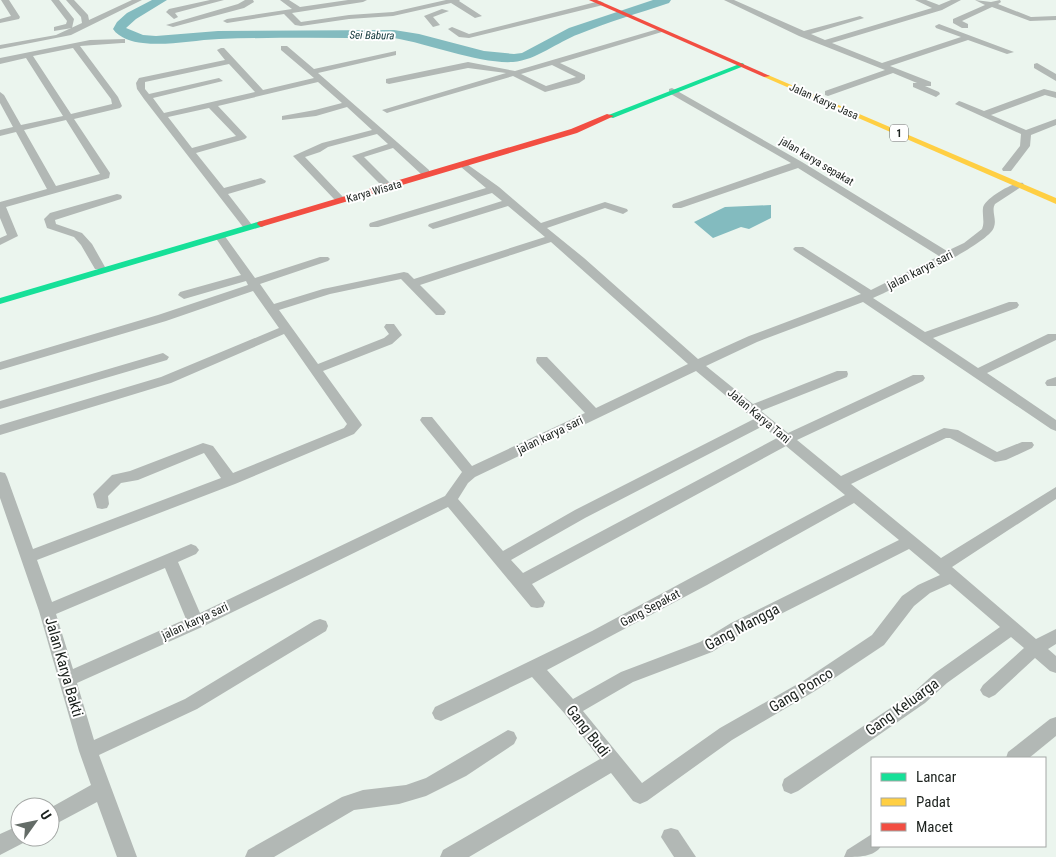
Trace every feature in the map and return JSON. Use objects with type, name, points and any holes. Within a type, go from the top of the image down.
[{"type":"main road","name":"Jalan Karya Jasa","points":[[607,3],[649,16],[1056,189]]},
{"type":"main road","name":"Jalan Karya Jasa","points":[[607,3],[636,20],[1056,201]]},
{"type":"main road","name":"Karya Wisata","points":[[0,301],[574,131],[738,64]]},
{"type":"main road","name":"Karya Wisata","points":[[0,296],[247,225],[573,126],[738,64]]},
{"type":"street","points":[[0,22],[16,18],[5,0]]},
{"type":"street","points":[[0,40],[69,26],[71,21],[55,0]]},
{"type":"street","points":[[70,0],[85,17],[86,24],[79,28]]},
{"type":"street","points":[[117,0],[124,6]]},
{"type":"street","points":[[0,47],[79,28],[138,0]]},
{"type":"street","points":[[220,0],[172,11],[170,12],[172,21],[260,0]]},
{"type":"street","points":[[284,0],[300,11]]},
{"type":"street","points":[[227,21],[363,0]]},
{"type":"street","points":[[287,13],[301,24],[349,17],[393,14],[455,0],[478,16]]},
{"type":"street","points":[[728,0],[802,34],[928,84]]},
{"type":"street","points":[[920,0],[939,8]]},
{"type":"street","points":[[824,43],[939,8],[957,0]]},
{"type":"street","points":[[979,0],[995,2],[1030,19],[1056,18]]},
{"type":"street","points":[[953,31],[966,25],[956,21],[995,2]]},
{"type":"street","points":[[452,29],[462,35],[469,36],[520,22],[607,3]]},
{"type":"street","points":[[436,25],[428,16],[463,7]]},
{"type":"street","points":[[802,34],[860,18]]},
{"type":"street","points":[[939,26],[1010,52]]},
{"type":"street","points":[[79,28],[90,42]]},
{"type":"street","points":[[388,110],[661,31]]},
{"type":"street","points":[[828,93],[968,37]]},
{"type":"street","points":[[0,61],[90,42],[122,41]]},
{"type":"street","points":[[0,133],[117,106],[117,103],[75,45]]},
{"type":"street","points":[[284,48],[425,172]]},
{"type":"street","points":[[221,50],[261,93]]},
{"type":"street","points":[[312,72],[393,53]]},
{"type":"street","points":[[0,242],[12,236],[0,205],[105,176],[28,54]]},
{"type":"street","points":[[230,61],[142,80],[140,83],[141,89],[147,97],[247,225]]},
{"type":"street","points":[[389,81],[463,65],[499,69],[516,74],[545,89],[576,81],[582,77],[554,63]]},
{"type":"street","points":[[1036,66],[1056,78]]},
{"type":"street","points":[[887,69],[936,94]]},
{"type":"street","points":[[162,116],[320,80]]},
{"type":"street","points":[[147,97],[219,81]]},
{"type":"street","name":"jalan karya sepakat","points":[[672,91],[799,164],[947,256]]},
{"type":"street","points":[[985,114],[1044,92],[1056,95]]},
{"type":"street","points":[[0,95],[53,191]]},
{"type":"street","points":[[191,151],[242,137],[212,104]]},
{"type":"street","points":[[285,118],[316,113],[348,104]]},
{"type":"street","points":[[960,104],[1026,133],[1056,122]]},
{"type":"street","points":[[338,197],[298,156],[318,150],[325,145],[378,131]]},
{"type":"street","points":[[1007,169],[1025,146],[1026,133]]},
{"type":"street","points":[[385,183],[357,156],[394,145]]},
{"type":"street","points":[[677,206],[799,164]]},
{"type":"street","name":"Jalan Karya Tani","points":[[464,165],[580,260],[696,364],[947,571],[1056,666]]},
{"type":"street","points":[[222,192],[261,181]]},
{"type":"street","name":"jalan karya sari","points":[[67,679],[196,622],[450,500],[463,479],[470,473],[696,364],[754,339],[867,296],[947,256],[968,245],[986,231],[989,227],[988,207],[991,202],[1019,186]]},
{"type":"street","points":[[374,225],[495,189]]},
{"type":"street","points":[[99,267],[86,244],[78,235],[51,226],[49,219],[54,215],[118,197]]},
{"type":"street","points":[[433,226],[510,202]]},
{"type":"street","points":[[539,227],[605,205],[623,211]]},
{"type":"street","points":[[28,557],[230,480],[353,428],[355,425],[220,237]]},
{"type":"street","points":[[413,283],[552,238]]},
{"type":"street","points":[[799,249],[923,338],[979,372],[1056,426]]},
{"type":"street","points":[[0,366],[162,318],[252,282],[324,259]]},
{"type":"street","points":[[271,308],[328,291],[401,275],[406,276],[440,312]]},
{"type":"street","points":[[184,295],[252,282]]},
{"type":"street","points":[[923,338],[1012,305]]},
{"type":"street","points":[[316,369],[394,337],[396,334],[390,327]]},
{"type":"street","points":[[0,430],[166,380],[286,329]]},
{"type":"street","points":[[979,372],[1052,337]]},
{"type":"street","points":[[0,405],[163,357]]},
{"type":"street","points":[[542,360],[594,414]]},
{"type":"street","points":[[752,410],[842,374]]},
{"type":"street","points":[[521,582],[787,439],[918,378]]},
{"type":"street","points":[[427,420],[470,473]]},
{"type":"street","points":[[502,558],[580,514],[764,420]]},
{"type":"street","points":[[840,483],[944,432],[953,433],[995,457],[1001,457],[1027,445]]},
{"type":"street","points":[[102,504],[100,494],[115,480],[133,476],[203,448],[208,449],[230,480]]},
{"type":"street","name":"Jalan Karya Bakti","points":[[0,477],[48,614],[88,751],[127,857]]},
{"type":"street","name":"Gang Ponco","points":[[640,795],[726,734],[809,686],[878,640],[908,601],[1056,492]]},
{"type":"street","name":"Gang Sepakat","points":[[441,713],[535,669],[745,558],[855,496]]},
{"type":"street","points":[[450,500],[502,558],[537,602]]},
{"type":"street","name":"Gang Mangga","points":[[571,709],[627,677],[706,646],[737,628],[911,541]]},
{"type":"street","points":[[48,614],[192,550]]},
{"type":"street","points":[[170,559],[196,622]]},
{"type":"street","points":[[88,751],[191,704],[320,626]]},
{"type":"street","name":"Gang Keluarga","points":[[791,785],[919,698],[941,678],[1011,628]]},
{"type":"street","points":[[989,690],[1035,648],[1056,636]]},
{"type":"street","name":"Gang Budi","points":[[535,669],[571,709],[640,795]]},
{"type":"street","points":[[1016,757],[1056,725]]},
{"type":"street","points":[[255,857],[349,803],[359,800],[386,799],[409,794],[448,776],[508,738]]},
{"type":"street","points":[[450,857],[612,762]]},
{"type":"street","points":[[60,812],[102,789]]},
{"type":"street","points":[[671,837],[686,857]]},
{"type":"street","points":[[854,857],[871,845]]},
{"type":"water","points":[[771,205],[771,218],[749,229],[741,227],[713,238],[694,222],[725,207]]},
{"type":"waterway","name":"Sei Babura","points":[[161,0],[131,16],[119,29],[128,35],[156,40],[218,35],[394,34],[419,38],[501,58],[526,56],[574,31],[665,0]]},
{"type":"traffic: fast","points":[[610,116],[742,65]]},
{"type":"traffic: fast","points":[[0,301],[261,224]]},
{"type":"traffic: slow","points":[[766,76],[1056,201]]},
{"type":"traffic: jam","points":[[592,0],[766,76]]},
{"type":"traffic: jam","points":[[261,224],[574,131],[610,116]]}]
